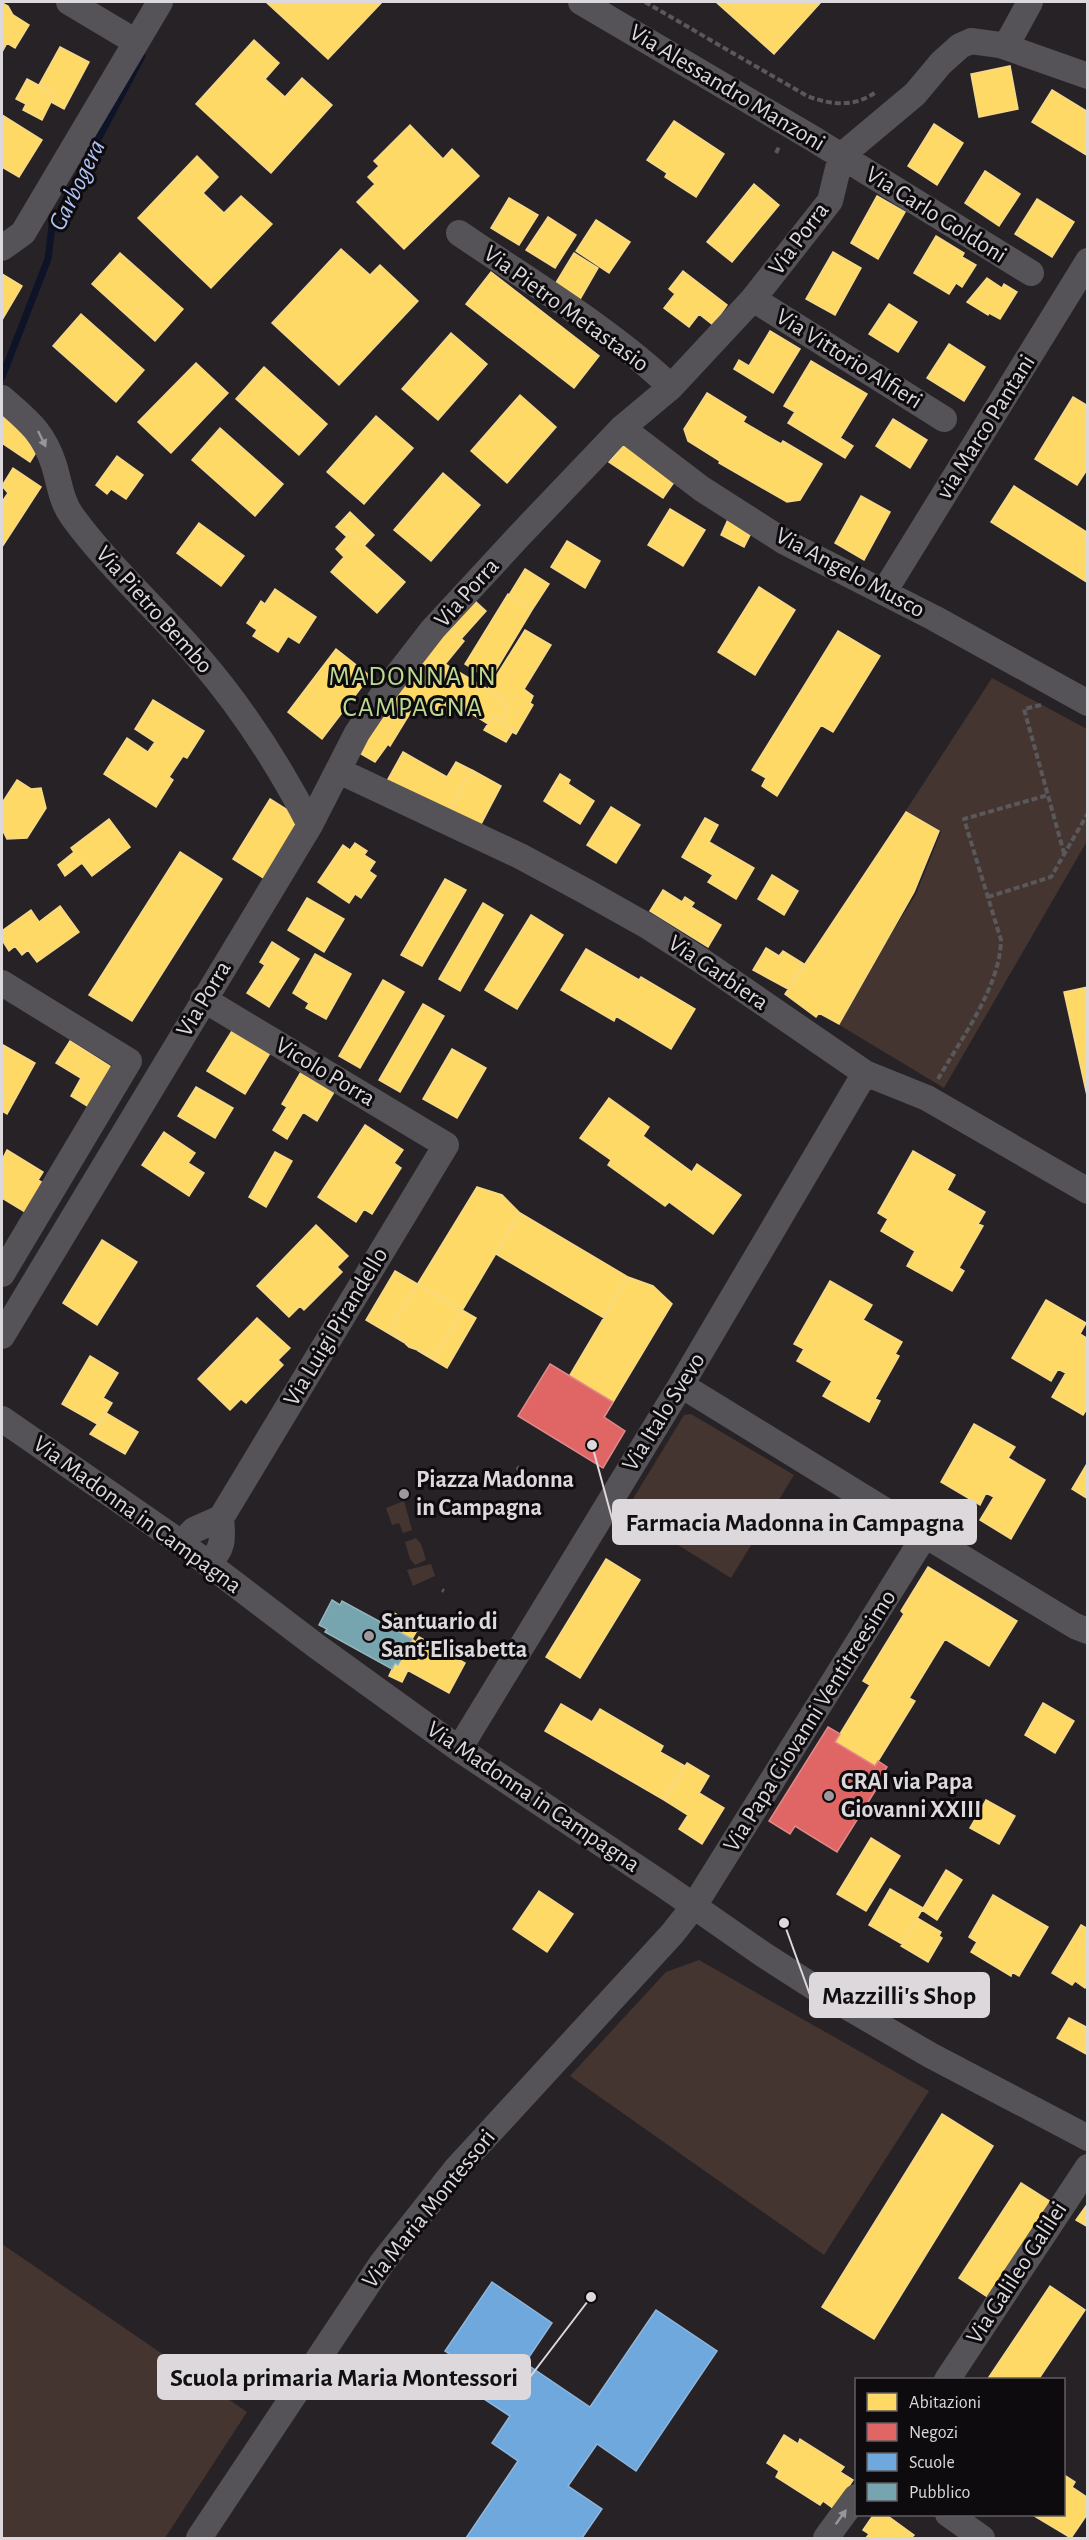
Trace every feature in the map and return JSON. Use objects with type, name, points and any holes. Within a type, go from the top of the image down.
[{"type":"street","points":[[69,2],[136,42]]},
{"type":"street","points":[[2,248],[23,233],[160,2]]},
{"type":"street","name":"Via Alessandro Manzoni","points":[[580,2],[841,156]]},
{"type":"street","points":[[1006,46],[1030,2]]},
{"type":"street","points":[[841,156],[915,94],[940,63],[960,46],[971,41],[985,41],[1006,46],[1088,76]]},
{"type":"street","name":"Via Carlo Goldoni","points":[[841,156],[1031,273]]},
{"type":"street","name":"Via Porra","points":[[2,1336],[203,999],[310,825],[357,733],[388,687],[433,629],[622,428],[671,387],[753,299],[830,201],[841,156]]},
{"type":"street","name":"Via Pietro Metastasio","points":[[459,232],[591,323],[671,387]]},
{"type":"street","name":"via Marco Pantani","points":[[884,592],[1088,261]]},
{"type":"street","name":"Via Vittorio Alfieri","points":[[753,299],[945,419]]},
{"type":"street","name":"Via Pietro Bembo","points":[[2,398],[39,431],[54,464],[70,514],[112,565],[200,659],[245,716],[310,825]]},
{"type":"street","name":"Via Angelo Musco","points":[[622,428],[702,489],[785,542],[884,592],[1088,703]]},
{"type":"street","name":"Via Garbiera","points":[[339,771],[520,856],[649,927],[865,1073],[927,1098],[1088,1191]]},
{"type":"street","points":[[2,983],[129,1061],[2,1274]]},
{"type":"street","name":"Vicolo Porra","points":[[203,999],[446,1144]]},
{"type":"street","name":"Via Italo Svevo","points":[[459,1749],[681,1385],[865,1073]]},
{"type":"street","name":"Via Luigi Pirandello","points":[[224,1514],[446,1144]]},
{"type":"street","points":[[681,1385],[1075,1626],[1088,1631]]},
{"type":"street","name":"Via Madonna in Campagna","points":[[2,1419],[181,1543],[459,1749],[820,1991],[1005,2096],[1088,2138]]},
{"type":"street","points":[[181,1543],[194,1530],[224,1514]]},
{"type":"street","points":[[207,1563],[218,1554],[222,1546],[224,1514]]},
{"type":"street","points":[[224,1514],[246,1593]]},
{"type":"street","name":"Via Papa Giovanni Ventitreesimo","points":[[694,1906],[925,1535]]},
{"type":"street","name":"Via Maria Montessori","points":[[199,2538],[389,2254],[456,2169],[672,1934],[694,1906]]},
{"type":"street","name":"Via Galileo Galilei","points":[[948,2378],[1088,2167]]},
{"type":"street","points":[[826,2538],[855,2498]]},
{"type":"street","points":[[951,2516],[982,2538]]},
{"type":"path","points":[[645,2],[817,100],[848,105],[867,98],[884,87]]},
{"type":"path","points":[[1062,689],[1057,700],[1024,710],[1064,853]]},
{"type":"path","points":[[927,1098],[998,970],[1001,940],[964,819],[1048,795]]},
{"type":"path","points":[[988,897],[1051,878],[1088,813]]},
{"type":"shaded area","points":[[992,678],[1087,729],[1087,841],[944,1088],[836,1023],[916,894],[941,832],[905,812]]},
{"type":"shaded area","points":[[691,1414],[794,1475],[731,1578],[625,1512],[684,1415]]},
{"type":"shaded area","points":[[404,1501],[412,1530],[403,1533],[399,1523],[392,1525],[386,1508]]},
{"type":"shaded area","points":[[416,1538],[421,1544],[426,1560],[415,1565],[410,1559],[405,1542]]},
{"type":"shaded area","points":[[431,1564],[435,1576],[413,1586],[407,1570]]},
{"type":"shaded area","points":[[699,1960],[929,2091],[824,2255],[570,2076],[666,1972]]},
{"type":"shaded area","points":[[2,2244],[247,2412],[165,2538],[2,2538]]},
{"type":"building: Abitazioni","points":[[266,2],[382,2],[328,59]]},
{"type":"building: Abitazioni","points":[[716,2],[821,2],[774,54]]},
{"type":"building: Abitazioni","points":[[2,3],[8,6],[13,15],[29,25],[15,48],[7,43],[2,52]]},
{"type":"building: Abitazioni","points":[[254,40],[279,63],[265,79],[285,97],[302,78],[332,105],[271,173],[196,104]]},
{"type":"building: Abitazioni","points":[[60,47],[89,62],[64,109],[51,102],[55,94],[39,85]]},
{"type":"building: Abitazioni","points":[[1010,66],[1018,109],[979,117],[971,74]]},
{"type":"building: Abitazioni","points":[[27,79],[55,94],[42,120],[23,110],[26,104],[16,99]]},
{"type":"building: Abitazioni","points":[[1052,90],[1088,112],[1088,156],[1032,122]]},
{"type":"building: Abitazioni","points":[[2,115],[42,140],[19,177],[2,167]]},
{"type":"building: Abitazioni","points":[[674,121],[724,154],[696,197],[665,177],[667,173],[647,160]]},
{"type":"building: Abitazioni","points":[[934,124],[963,143],[937,185],[908,166]]},
{"type":"building: Abitazioni","points":[[410,125],[443,159],[452,149],[479,176],[404,249],[357,202],[375,184],[368,177],[379,166],[374,161]]},
{"type":"building: Abitazioni","points":[[197,156],[218,177],[203,193],[224,213],[241,196],[272,224],[211,288],[138,218]]},
{"type":"building: Abitazioni","points":[[985,171],[1020,194],[999,226],[965,203]]},
{"type":"building: Abitazioni","points":[[754,184],[779,205],[732,262],[707,242]]},
{"type":"building: Abitazioni","points":[[877,196],[905,212],[878,259],[851,243]]},
{"type":"building: Abitazioni","points":[[509,198],[538,215],[519,245],[491,228]]},
{"type":"building: Abitazioni","points":[[1037,199],[1074,222],[1052,257],[1015,234]]},
{"type":"building: Abitazioni","points":[[548,217],[576,235],[555,268],[526,250]]},
{"type":"building: Abitazioni","points":[[596,220],[630,242],[609,273],[576,251]]},
{"type":"building: Abitazioni","points":[[936,236],[964,253],[962,257],[976,265],[962,287],[956,283],[949,294],[914,273]]},
{"type":"building: Abitazioni","points":[[341,249],[370,275],[380,265],[418,301],[339,385],[272,323]]},
{"type":"building: Abitazioni","points":[[833,252],[861,268],[835,315],[806,299]]},
{"type":"building: Abitazioni","points":[[120,253],[183,309],[155,341],[92,284]]},
{"type":"building: Abitazioni","points":[[574,253],[598,268],[579,301],[554,286]]},
{"type":"building: Abitazioni","points":[[683,271],[727,305],[713,325],[699,314],[689,327],[664,308],[675,294],[669,289]]},
{"type":"building: Abitazioni","points":[[491,272],[599,356],[574,388],[466,304]]},
{"type":"building: Abitazioni","points":[[2,274],[22,286],[2,320]]},
{"type":"building: Abitazioni","points":[[987,278],[1002,288],[1004,284],[1017,292],[1000,319],[989,313],[988,315],[967,302]]},
{"type":"building: Abitazioni","points":[[889,304],[917,322],[898,352],[869,334]]},
{"type":"building: Abitazioni","points":[[81,314],[144,370],[116,402],[53,346]]},
{"type":"building: Abitazioni","points":[[770,331],[800,349],[773,393],[734,369],[739,360],[749,366]]},
{"type":"building: Abitazioni","points":[[451,333],[487,364],[438,420],[402,389]]},
{"type":"building: Abitazioni","points":[[949,344],[985,367],[964,401],[927,378]]},
{"type":"building: Abitazioni","points":[[811,361],[867,394],[840,438],[853,446],[845,458],[788,423],[795,412],[784,406]]},
{"type":"building: Abitazioni","points":[[196,363],[228,393],[171,453],[138,422]]},
{"type":"building: Abitazioni","points":[[264,367],[327,424],[299,455],[236,399]]},
{"type":"building: Abitazioni","points":[[707,393],[746,417],[743,422],[781,444],[783,441],[822,464],[800,500],[787,502],[719,463],[720,461],[688,441],[684,429]]},
{"type":"building: Abitazioni","points":[[520,395],[556,427],[507,483],[471,451]]},
{"type":"building: Abitazioni","points":[[1073,397],[1088,406],[1088,468],[1077,485],[1035,459]]},
{"type":"building: Abitazioni","points":[[2,414],[40,446],[30,462],[2,443]]},
{"type":"building: Abitazioni","points":[[376,416],[413,448],[364,504],[327,472]]},
{"type":"building: Abitazioni","points":[[893,419],[927,440],[910,468],[876,446]]},
{"type":"building: Abitazioni","points":[[220,428],[283,484],[255,516],[192,460]]},
{"type":"building: Abitazioni","points":[[628,440],[679,475],[663,498],[609,462]]},
{"type":"building: Abitazioni","points":[[117,456],[143,475],[126,499],[111,489],[107,494],[96,485]]},
{"type":"building: Abitazioni","points":[[13,468],[41,487],[2,547],[2,502],[8,493],[2,486]]},
{"type":"building: Abitazioni","points":[[443,473],[480,505],[431,561],[394,530]]},
{"type":"building: Abitazioni","points":[[1014,486],[1088,533],[1088,583],[991,522]]},
{"type":"building: Abitazioni","points":[[861,496],[890,512],[864,560],[835,543]]},
{"type":"building: Abitazioni","points":[[670,509],[705,530],[683,566],[648,545]]},
{"type":"building: Abitazioni","points":[[350,512],[374,535],[364,546],[350,533],[347,537],[336,527]]},
{"type":"building: Abitazioni","points":[[730,515],[754,527],[744,547],[721,535]]},
{"type":"building: Abitazioni","points":[[199,523],[244,556],[221,586],[177,553]]},
{"type":"building: Abitazioni","points":[[350,533],[405,582],[377,613],[331,572],[344,557],[336,549]]},
{"type":"building: Abitazioni","points":[[567,541],[600,561],[585,588],[551,567]]},
{"type":"building: Abitazioni","points":[[525,569],[549,584],[532,610],[509,595]]},
{"type":"building: Abitazioni","points":[[759,587],[795,610],[755,675],[718,652]]},
{"type":"building: Abitazioni","points":[[275,589],[316,617],[299,643],[288,636],[278,652],[253,636],[257,630],[247,623],[261,601],[265,604]]},
{"type":"building: Abitazioni","points":[[508,594],[532,610],[490,680],[465,664]]},
{"type":"building: Abitazioni","points":[[475,601],[486,611],[461,639],[450,629]]},
{"type":"building: Abitazioni","points":[[449,628],[464,641],[442,668],[426,655]]},
{"type":"building: Abitazioni","points":[[525,630],[551,645],[524,689],[533,696],[530,703],[533,705],[516,734],[512,732],[514,729],[501,721],[509,708],[503,705],[503,699],[488,689]]},
{"type":"building: Abitazioni","points":[[838,631],[880,656],[833,732],[821,725],[777,796],[762,786],[766,778],[752,770]]},
{"type":"building: Abitazioni","points":[[336,649],[370,676],[322,739],[288,712]]},
{"type":"building: Abitazioni","points":[[426,655],[442,668],[445,664],[481,685],[465,712],[453,704],[445,716],[423,702],[413,718],[392,701]]},
{"type":"building: Abitazioni","points":[[481,685],[503,699],[503,705],[509,708],[501,721],[493,716],[488,724],[466,710]]},
{"type":"building: Abitazioni","points":[[153,700],[204,731],[187,758],[183,756],[169,777],[173,780],[156,807],[104,774],[127,738],[148,752],[155,742],[135,729]]},
{"type":"building: Abitazioni","points":[[392,701],[409,715],[390,746],[388,744],[375,762],[356,751]]},
{"type":"building: Abitazioni","points":[[493,716],[514,729],[506,742],[484,730]]},
{"type":"building: Abitazioni","points":[[403,752],[447,777],[456,762],[472,770],[449,812],[387,781]]},
{"type":"building: Abitazioni","points":[[472,770],[501,786],[479,828],[449,812]]},
{"type":"building: Abitazioni","points":[[560,774],[570,780],[568,784],[594,801],[580,824],[544,801]]},
{"type":"building: Abitazioni","points":[[17,780],[31,789],[41,788],[46,808],[27,838],[7,839],[2,829],[2,803]]},
{"type":"building: Abitazioni","points":[[270,799],[305,821],[268,881],[233,859]]},
{"type":"building: Abitazioni","points":[[611,807],[640,825],[616,863],[587,845]]},
{"type":"building: Abitazioni","points":[[906,812],[939,831],[914,892],[839,1024],[819,1013],[816,1017],[785,994]]},
{"type":"building: Abitazioni","points":[[705,818],[718,825],[709,842],[754,868],[736,899],[708,882],[713,875],[682,857]]},
{"type":"building: Abitazioni","points":[[109,819],[130,847],[92,876],[82,863],[65,876],[58,865],[74,852],[71,848]]},
{"type":"building: Abitazioni","points":[[355,843],[367,851],[364,855],[375,862],[369,871],[376,876],[361,898],[355,894],[349,903],[318,882],[343,845],[350,850]]},
{"type":"building: Abitazioni","points":[[180,852],[222,879],[132,1021],[89,995]]},
{"type":"building: Abitazioni","points":[[772,875],[798,891],[784,915],[758,899]]},
{"type":"building: Abitazioni","points":[[445,879],[466,890],[422,966],[401,955]]},
{"type":"building: Abitazioni","points":[[663,890],[682,902],[685,897],[694,903],[691,907],[721,925],[708,947],[650,911]]},
{"type":"building: Abitazioni","points":[[307,898],[344,919],[324,952],[288,930]]},
{"type":"building: Abitazioni","points":[[483,903],[503,915],[460,991],[439,979]]},
{"type":"building: Abitazioni","points":[[60,906],[79,932],[37,962],[28,950],[22,955],[15,946],[9,951],[2,940],[2,931],[31,910],[39,922]]},
{"type":"building: Abitazioni","points":[[531,915],[563,935],[517,1009],[485,990]]},
{"type":"building: Abitazioni","points":[[272,942],[299,959],[269,1007],[247,993],[265,965],[260,962]]},
{"type":"building: Abitazioni","points":[[766,948],[779,956],[783,951],[804,964],[788,989],[753,970]]},
{"type":"building: Abitazioni","points":[[586,949],[639,980],[641,977],[695,1009],[671,1049],[616,1016],[614,1021],[561,990]]},
{"type":"building: Abitazioni","points":[[315,954],[351,974],[326,1019],[306,1008],[309,1003],[293,993]]},
{"type":"building: Abitazioni","points":[[383,980],[404,992],[360,1068],[339,1056]]},
{"type":"building: Abitazioni","points":[[1088,987],[1088,1100],[1064,992]]},
{"type":"building: Abitazioni","points":[[423,1004],[444,1016],[400,1092],[379,1080]]},
{"type":"building: Abitazioni","points":[[232,1031],[270,1053],[245,1094],[207,1071]]},
{"type":"building: Abitazioni","points":[[70,1041],[116,1070],[92,1109],[71,1096],[81,1078],[56,1063]]},
{"type":"building: Abitazioni","points":[[3,1045],[35,1063],[7,1114],[2,1111]]},
{"type":"building: Abitazioni","points":[[452,1049],[486,1068],[457,1118],[423,1099]]},
{"type":"building: Abitazioni","points":[[301,1072],[334,1092],[317,1121],[303,1112],[287,1139],[273,1130],[287,1107],[282,1104]]},
{"type":"building: Abitazioni","points":[[196,1087],[233,1108],[215,1138],[178,1116]]},
{"type":"building: Abitazioni","points":[[609,1098],[649,1127],[643,1136],[692,1172],[697,1164],[741,1195],[713,1234],[669,1202],[665,1206],[608,1165],[611,1160],[580,1138]]},
{"type":"building: Abitazioni","points":[[365,1125],[403,1150],[394,1163],[401,1168],[372,1214],[364,1209],[356,1222],[318,1197]]},
{"type":"building: Abitazioni","points":[[164,1132],[195,1153],[188,1163],[204,1173],[189,1196],[142,1165]]},
{"type":"building: Abitazioni","points":[[7,1150],[43,1172],[38,1180],[43,1183],[25,1212],[2,1198],[2,1160]]},
{"type":"building: Abitazioni","points":[[913,1151],[955,1175],[947,1190],[985,1212],[978,1224],[983,1226],[959,1268],[964,1271],[952,1291],[907,1266],[915,1251],[881,1231],[888,1219],[878,1213]]},
{"type":"building: Abitazioni","points":[[275,1152],[292,1161],[266,1207],[249,1197]]},
{"type":"building: Abitazioni","points":[[477,1187],[502,1195],[520,1213],[435,1356],[409,1347],[390,1329]]},
{"type":"building: Abitazioni","points":[[520,1213],[628,1277],[604,1318],[496,1254]]},
{"type":"building: Abitazioni","points":[[316,1225],[348,1256],[337,1267],[342,1272],[304,1310],[300,1306],[289,1317],[257,1286]]},
{"type":"building: Abitazioni","points":[[102,1240],[137,1262],[97,1325],[63,1303]]},
{"type":"building: Abitazioni","points":[[395,1271],[476,1318],[447,1368],[366,1320]]},
{"type":"building: Abitazioni","points":[[628,1277],[653,1286],[672,1304],[586,1447],[562,1437],[544,1419]]},
{"type":"building: Abitazioni","points":[[830,1281],[872,1305],[863,1320],[902,1342],[895,1354],[899,1356],[875,1399],[880,1401],[869,1422],[823,1396],[832,1381],[797,1361],[804,1349],[794,1344]]},
{"type":"building: Abitazioni","points":[[1046,1300],[1086,1323],[1080,1334],[1088,1339],[1088,1407],[1083,1415],[1052,1397],[1066,1373],[1058,1369],[1051,1381],[1012,1358]]},
{"type":"building: Abitazioni","points":[[257,1318],[290,1348],[278,1360],[283,1365],[246,1403],[241,1399],[230,1410],[198,1379]]},
{"type":"building: Abitazioni","points":[[90,1356],[118,1373],[103,1398],[112,1403],[99,1425],[62,1404]]},
{"type":"building: Abitazioni","points":[[106,1413],[138,1432],[125,1454],[90,1434]]},
{"type":"building: Abitazioni","points":[[974,1424],[1015,1447],[1008,1458],[1045,1480],[1011,1539],[980,1520],[994,1497],[986,1493],[980,1505],[941,1482]]},
{"type":"building: Abitazioni","points":[[1088,1462],[1088,1499],[1072,1489]]},
{"type":"building: Abitazioni","points":[[606,1559],[640,1580],[580,1678],[546,1657]]},
{"type":"building: Abitazioni","points":[[928,1567],[1017,1621],[989,1666],[945,1639],[909,1698],[915,1701],[875,1766],[835,1742],[870,1685],[863,1681],[904,1614],[901,1611]]},
{"type":"building: Abitazioni","points":[[394,1613],[419,1627],[412,1639],[388,1626]]},
{"type":"building: Abitazioni","points":[[419,1637],[465,1663],[449,1693],[398,1665],[412,1639],[416,1642]]},
{"type":"building: Abitazioni","points":[[395,1663],[408,1670],[402,1682],[389,1676]]},
{"type":"building: Abitazioni","points":[[1043,1703],[1074,1721],[1055,1753],[1025,1735]]},
{"type":"building: Abitazioni","points":[[561,1704],[592,1722],[600,1709],[663,1746],[660,1752],[685,1766],[664,1800],[545,1731]]},
{"type":"building: Abitazioni","points":[[687,1763],[709,1776],[699,1793],[724,1808],[702,1844],[679,1829],[688,1815],[664,1800]]},
{"type":"building: Abitazioni","points":[[986,1800],[1015,1816],[999,1844],[970,1828]]},
{"type":"building: Abitazioni","points":[[871,1838],[900,1856],[866,1911],[837,1894]]},
{"type":"building: Abitazioni","points":[[946,1870],[962,1880],[937,1920],[922,1910]]},
{"type":"building: Abitazioni","points":[[890,1889],[923,1908],[902,1944],[869,1925]]},
{"type":"building: Abitazioni","points":[[539,1891],[573,1914],[547,1952],[513,1929]]},
{"type":"building: Abitazioni","points":[[993,1895],[1048,1927],[1019,1976],[1012,1972],[1011,1976],[971,1952],[977,1942],[969,1937]]},
{"type":"building: Abitazioni","points":[[917,1918],[941,1932],[939,1936],[942,1938],[928,1962],[901,1946]]},
{"type":"building: Abitazioni","points":[[1081,1925],[1088,1929],[1088,1984],[1085,1988],[1075,1981],[1072,1985],[1052,1973]]},
{"type":"building: Abitazioni","points":[[1069,2018],[1088,2028],[1088,2055],[1057,2038]]},
{"type":"building: Abitazioni","points":[[942,2114],[993,2146],[874,2339],[822,2307]]},
{"type":"building: Abitazioni","points":[[1021,2183],[1051,2202],[989,2298],[959,2278]]},
{"type":"building: Abitazioni","points":[[1088,2203],[1088,2227],[1076,2220]]},
{"type":"building: Abitazioni","points":[[1050,2286],[1085,2310],[1039,2378],[988,2378]]},
{"type":"building: Abitazioni","points":[[784,2435],[798,2444],[800,2439],[844,2467],[840,2472],[853,2480],[834,2509],[823,2501],[820,2505],[776,2477],[779,2471],[767,2463]]},
{"type":"building: Abitazioni","points":[[1065,2476],[1075,2482],[1072,2487],[1088,2498],[1088,2513],[1071,2538],[1034,2516],[1065,2516]]},
{"type":"building: Abitazioni","points":[[873,2516],[888,2516],[914,2535],[911,2538],[866,2538],[869,2534],[863,2530]]},
{"type":"building: Negozi","points":[[550,1364],[613,1402],[604,1417],[625,1431],[603,1468],[518,1416]]},
{"type":"building: Negozi","name":"CRAI via Papa Giovanni XXIII","points":[[828,1727],[840,1734],[835,1742],[875,1766],[878,1761],[887,1767],[878,1781],[880,1783],[837,1852],[795,1826],[790,1834],[769,1821]]},
{"type":"building: Scuole","points":[[492,2282],[552,2323],[525,2363],[590,2407],[656,2310],[717,2351],[636,2471],[597,2444],[568,2486],[602,2509],[582,2538],[466,2538],[518,2461],[492,2443],[510,2416],[484,2399],[494,2384],[445,2351]]},
{"type":"building: Pubblico","name":"Santuario di Sant'Elisabetta","points":[[332,1600],[340,1605],[342,1601],[412,1639],[398,1665],[395,1663],[392,1669],[325,1632],[327,1629],[319,1625]]},
{"type":"waterway","name":"Garbogera","points":[[2,377],[48,259],[52,226],[142,56]]},
{"type":"place","name":"Farmacia Madonna in Campagna","points":[[592,1445]]},
{"type":"place","name":"Piazza Madonna in Campagna","points":[[404,1494]]},
{"type":"place","name":"Santuario di Sant'Elisabetta","points":[[369,1636]]},
{"type":"place","name":"CRAI via Papa Giovanni XXIII","points":[[829,1796]]},
{"type":"place","name":"Mazzilli's Shop","points":[[784,1923]]},
{"type":"place","name":"Scuola primaria Maria Montessori","points":[[591,2297]]},
{"type":"district","name":"MADONNA IN CAMPAGNA","points":[[413,692]]}]
